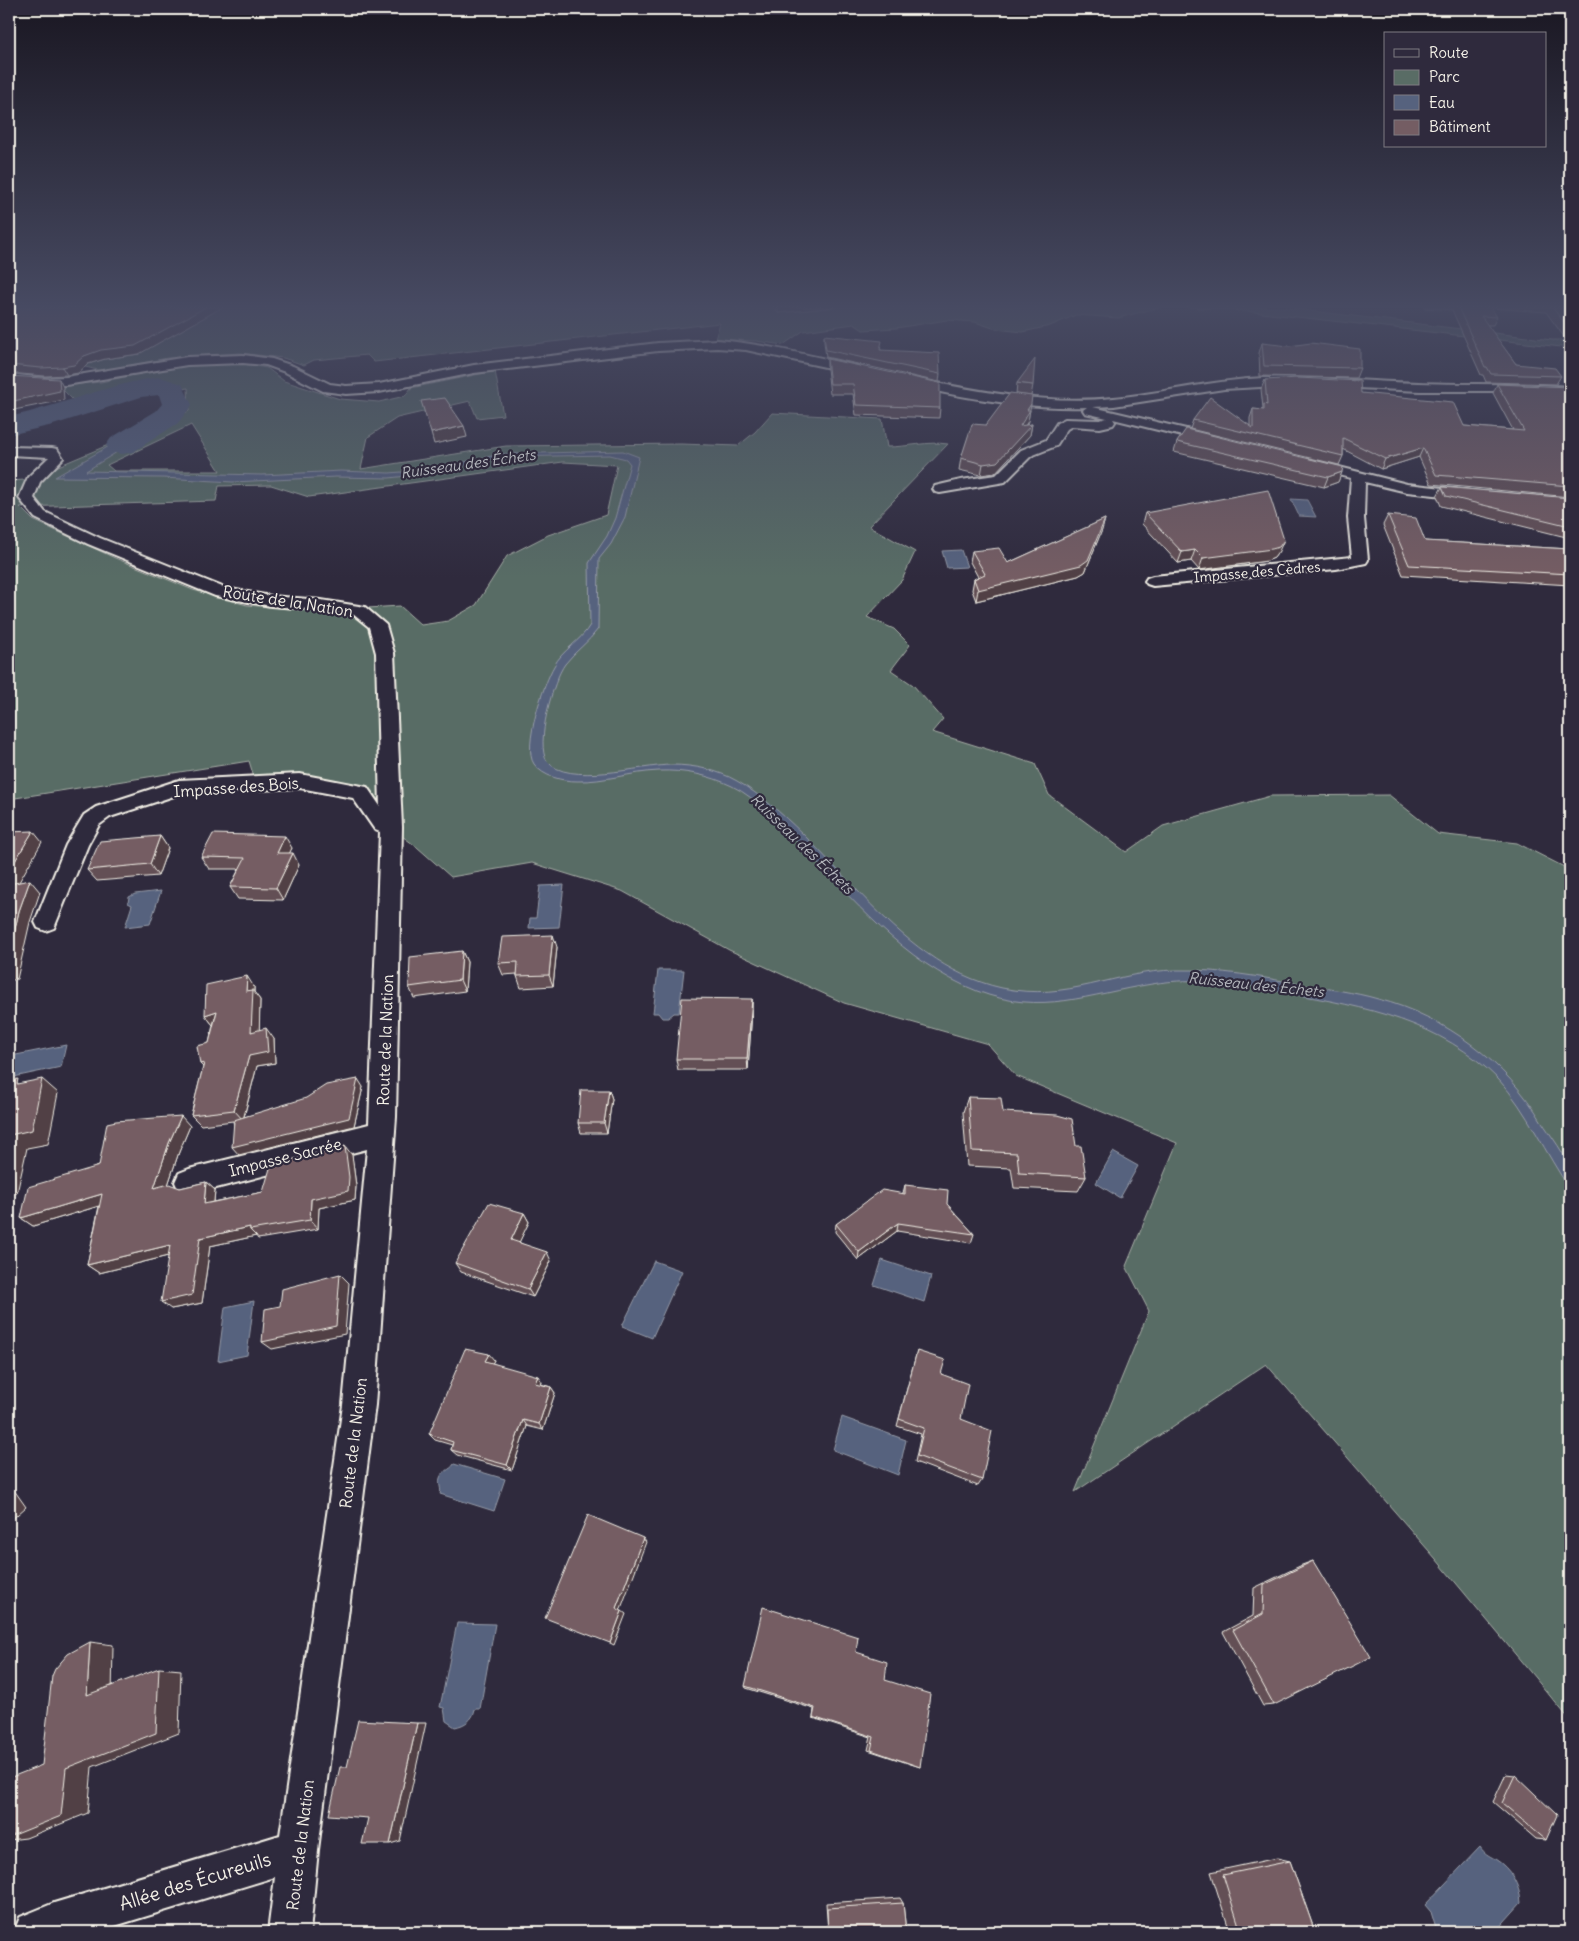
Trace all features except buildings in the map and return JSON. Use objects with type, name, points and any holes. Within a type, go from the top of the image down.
[{"type":"street","points":[[997,398],[1076,404],[1114,402],[1143,398]]},
{"type":"street","points":[[1492,398],[1544,402]]},
{"type":"street","points":[[1076,404],[1116,417],[1224,442]]},
{"type":"street","points":[[940,489],[961,484],[1000,480],[1026,453],[1051,443],[1062,426],[1070,422],[1079,421],[1100,424],[1116,417]]},
{"type":"street","name":"Route de la Nation","points":[[9,451],[52,452],[56,458],[33,480],[26,498],[40,515],[94,541],[221,592],[271,602],[321,605],[359,611],[377,626],[385,653],[391,827],[381,1133],[359,1405],[298,1850],[289,1932]]},
{"type":"street","points":[[1300,461],[1407,488],[1481,496]]},
{"type":"street","name":"Impasse des Cèdres","points":[[1153,581],[1336,564],[1360,560],[1356,518],[1358,476]]},
{"type":"street","name":"Impasse des Bois","points":[[46,922],[77,845],[91,820],[103,812],[180,787],[300,781],[360,792],[382,825],[391,827]]},
{"type":"street","name":"Impasse Sacrée","points":[[189,1182],[381,1133]]},
{"type":"street","name":"Allée des Écureuils","points":[[35,1932],[54,1924],[298,1850]]},
{"type":"green space","points":[[71,398],[116,398],[76,403]]},
{"type":"green space","points":[[188,398],[336,398],[379,402],[398,398],[500,398],[503,415],[477,418],[470,401],[397,418],[368,437],[361,469],[506,446],[681,444],[738,446],[755,432],[772,413],[882,419],[887,447],[933,443],[948,444],[869,526],[915,552],[902,580],[867,617],[894,629],[910,645],[891,670],[913,685],[943,719],[932,732],[1035,764],[1049,795],[1126,852],[1163,826],[1270,796],[1389,795],[1438,834],[1517,843],[1570,870],[1570,1720],[1436,1559],[1266,1364],[1075,1492],[1149,1311],[1126,1266],[1177,1143],[1016,1076],[988,1044],[844,1003],[729,950],[622,891],[532,863],[451,877],[417,847],[335,787],[257,787],[249,761],[9,799],[9,481],[25,480],[189,411]],"holes":[[[191,425],[220,471],[114,471],[107,465]],[[563,462],[617,465],[606,515],[548,535],[507,556],[476,605],[448,621],[421,625],[400,606],[319,611],[247,605],[193,590],[115,558],[33,520],[20,507],[216,501],[219,486],[271,485],[309,497]]]},
{"type":"water","points":[[102,398],[111,398],[86,405],[66,409]]},
{"type":"water","points":[[185,399],[185,409],[176,416],[86,471],[262,475],[341,471],[389,473],[427,470],[501,454],[623,451],[639,457],[625,517],[611,544],[599,559],[598,629],[565,664],[560,672],[547,712],[544,727],[544,753],[547,761],[557,769],[571,773],[587,774],[680,765],[706,769],[730,777],[771,805],[802,833],[894,926],[927,953],[963,974],[1002,988],[1026,991],[1070,989],[1132,975],[1192,970],[1240,974],[1341,991],[1403,1007],[1427,1017],[1450,1030],[1472,1045],[1511,1080],[1528,1100],[1569,1164],[1571,1171],[1570,1189],[1519,1105],[1499,1080],[1452,1043],[1427,1030],[1373,1011],[1345,1004],[1220,982],[1169,982],[1065,1001],[1044,1002],[1023,1002],[977,991],[950,979],[902,946],[880,927],[767,812],[750,797],[732,786],[705,776],[678,771],[649,772],[587,781],[560,779],[543,772],[534,764],[531,756],[532,730],[545,686],[557,660],[582,636],[590,625],[589,563],[607,536],[615,518],[630,464],[626,459],[610,455],[503,457],[434,473],[389,478],[336,477],[233,482],[163,478],[55,477],[155,420],[170,408],[172,401]]},
{"type":"water","points":[[1291,499],[1307,500],[1316,517],[1299,516]]},
{"type":"water","points":[[961,550],[967,567],[947,568],[942,551]]},
{"type":"water","points":[[564,885],[559,927],[529,928],[530,918],[536,918],[540,886]]},
{"type":"water","points":[[161,891],[150,924],[125,927],[132,905],[128,903],[129,897],[135,894]]},
{"type":"water","points":[[658,970],[684,970],[679,1013],[674,1013],[668,1018],[662,1018],[658,1013],[653,1013]]},
{"type":"water","points":[[66,1045],[61,1067],[9,1078],[11,1056]]},
{"type":"water","points":[[1113,1152],[1138,1166],[1120,1198],[1096,1183]]},
{"type":"water","points":[[882,1260],[931,1276],[924,1302],[874,1285]]},
{"type":"water","points":[[654,1261],[682,1271],[652,1338],[622,1326]]},
{"type":"water","points":[[254,1301],[247,1355],[218,1361],[225,1307]]},
{"type":"water","points":[[842,1417],[906,1440],[898,1475],[833,1450]]},
{"type":"water","points":[[454,1464],[505,1479],[494,1511],[440,1494],[441,1476]]},
{"type":"water","points":[[457,1623],[495,1624],[480,1709],[475,1709],[468,1721],[455,1727],[446,1721],[444,1708],[440,1707]]},
{"type":"water","points":[[1480,1847],[1510,1872],[1519,1890],[1521,1903],[1495,1932],[1437,1932],[1431,1912],[1425,1905]]},
{"type":"waterway","name":"Ruisseau des Échets","points":[[9,426],[42,419],[110,398]]},
{"type":"waterway","name":"Ruisseau des Échets","points":[[122,445],[167,417],[177,405],[175,398]]}]
